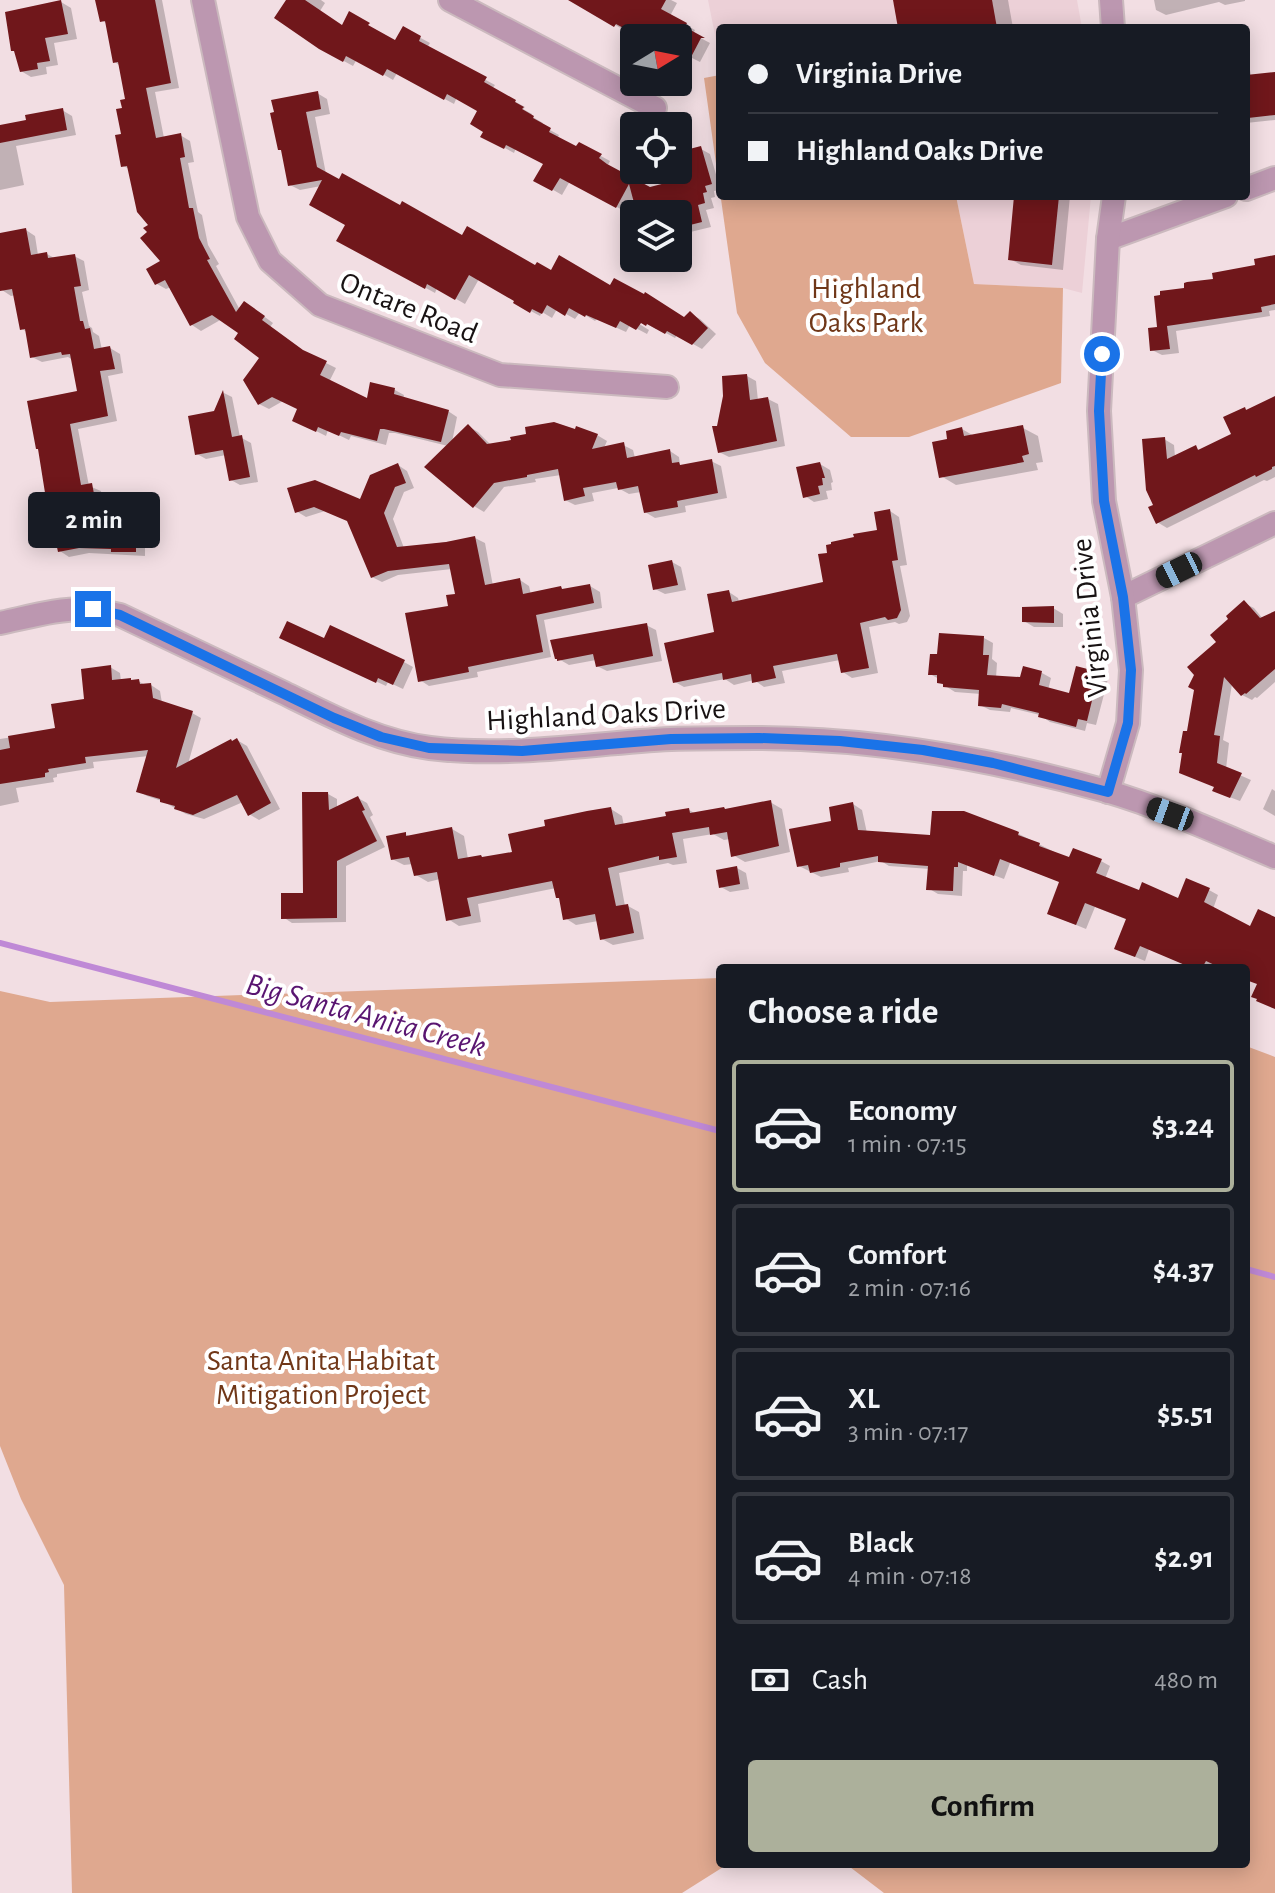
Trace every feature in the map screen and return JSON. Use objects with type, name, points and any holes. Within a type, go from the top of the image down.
[{"type":"street","name":"Ontare Road","points":[[203,0],[248,217],[270,261],[320,305],[500,375],[667,387]]},
{"type":"street","points":[[450,0],[655,108]]},
{"type":"street","points":[[1111,0],[1113,24]]},
{"type":"street","points":[[1250,187],[1275,178]]},
{"type":"street","name":"Virginia Drive","points":[[1108,792],[1128,723],[1131,670],[1123,597],[1104,501],[1099,411],[1108,239],[1113,200]]},
{"type":"street","points":[[1108,239],[1215,200]]},
{"type":"street","points":[[1123,597],[1275,523]]},
{"type":"street","name":"Highland Oaks Drive","points":[[0,623],[57,610],[93,609],[120,615],[334,718],[381,737],[429,748],[522,751],[671,739],[759,738],[840,741],[923,750],[993,763],[1108,792],[1275,857]]},
{"type":"shaded area","points":[[708,0],[1077,0],[1081,24],[716,24],[716,40]]},
{"type":"shaded area","points":[[957,200],[1091,200],[1082,293],[1063,288],[974,284]]},
{"type":"green space","points":[[716,76],[716,164],[704,78]]},
{"type":"green space","name":"Highland Oaks Park","points":[[722,200],[957,200],[974,284],[1063,288],[1061,383],[909,437],[851,437],[765,363],[737,313]]},
{"type":"green space","name":"Santa Anita Habitat Mitigation Project","points":[[716,978],[716,1868],[722,1868],[682,1893],[72,1893],[64,1585],[21,1499],[0,1446],[0,991],[50,1002]]},
{"type":"green space","points":[[1250,1048],[1275,1057],[1275,1893],[884,1893],[851,1868],[1250,1868]]},
{"type":"building","points":[[61,0],[68,34],[45,38],[50,61],[37,63],[38,69],[20,72],[14,51],[11,51],[5,12]]},
{"type":"building","points":[[95,0],[155,0],[171,83],[146,88],[156,138],[181,133],[185,157],[180,158],[189,208],[193,208],[199,238],[210,259],[207,260],[236,312],[244,301],[265,316],[262,320],[303,350],[327,361],[320,375],[367,398],[370,382],[395,388],[394,394],[449,410],[441,442],[384,429],[380,429],[377,441],[341,432],[339,436],[318,427],[316,432],[292,421],[297,409],[272,397],[258,405],[243,380],[259,358],[234,339],[238,333],[212,315],[190,326],[165,280],[155,285],[146,269],[160,261],[140,238],[147,232],[143,228],[148,225],[137,212],[127,166],[121,167],[115,135],[121,134],[116,109],[122,108],[120,100],[125,99],[118,62],[113,63],[105,21],[100,22]]},
{"type":"building","points":[[286,0],[305,0],[342,25],[349,11],[395,40],[403,26],[421,36],[419,41],[487,77],[484,82],[516,100],[533,118],[551,128],[549,132],[576,146],[579,142],[602,154],[599,158],[620,171],[620,184],[629,184],[616,208],[560,178],[552,191],[533,181],[543,164],[506,145],[504,149],[480,137],[483,132],[470,124],[477,111],[447,94],[444,100],[387,69],[383,76],[346,56],[343,62],[274,18]]},
{"type":"building","points":[[568,0],[666,0],[661,9],[687,23],[616,24],[614,27]]},
{"type":"building","points":[[893,0],[992,0],[996,24],[897,24]]},
{"type":"building","points":[[692,31],[705,38],[701,38],[692,55]]},
{"type":"building","points":[[1275,72],[1275,115],[1250,118],[1250,75]]},
{"type":"building","points":[[318,91],[321,109],[306,112],[317,167],[339,179],[342,173],[400,205],[402,201],[462,235],[467,226],[535,265],[537,262],[551,270],[559,255],[610,285],[614,278],[645,292],[684,317],[690,311],[708,328],[692,345],[647,324],[641,323],[636,330],[620,321],[616,328],[569,308],[565,316],[547,305],[542,314],[532,309],[530,313],[469,275],[455,300],[427,284],[425,289],[336,241],[345,225],[309,205],[322,180],[288,186],[270,113],[274,112],[271,100]]},
{"type":"building","points":[[63,108],[67,130],[0,143],[0,125],[26,120],[25,115]]},
{"type":"building","points":[[701,146],[712,184],[705,186],[705,203],[698,205],[702,222],[692,224],[692,200],[633,200],[629,184],[650,187],[692,184],[692,148]]},
{"type":"building","points":[[1014,200],[1059,200],[1052,265],[1008,260]]},
{"type":"building","points":[[26,228],[31,255],[47,252],[48,258],[75,254],[81,286],[74,287],[80,321],[83,321],[85,329],[90,328],[94,349],[110,346],[115,369],[100,371],[108,416],[70,424],[81,485],[92,483],[100,527],[136,528],[136,552],[79,548],[58,552],[27,401],[77,391],[70,354],[62,355],[61,352],[30,358],[25,329],[20,330],[12,289],[0,291],[0,233]]},
{"type":"building","points":[[1275,255],[1275,304],[1261,307],[1262,312],[1167,326],[1170,349],[1150,351],[1148,328],[1157,327],[1154,296],[1160,295],[1160,291],[1184,288],[1187,282],[1213,279],[1212,273],[1255,265],[1254,259]]},
{"type":"building","points":[[747,374],[750,400],[768,397],[777,441],[718,453],[712,426],[717,426],[723,396],[722,376]]},
{"type":"building","points":[[223,390],[232,437],[242,435],[250,477],[229,481],[223,450],[195,455],[188,416],[214,411]]},
{"type":"building","points":[[1275,396],[1275,466],[1156,524],[1148,507],[1153,505],[1146,490],[1142,439],[1165,437],[1167,459],[1196,445],[1198,450],[1231,434],[1223,417]]},
{"type":"building","points":[[554,422],[598,434],[592,449],[624,442],[627,458],[670,449],[672,463],[679,462],[680,465],[712,459],[718,493],[677,501],[678,507],[644,513],[638,486],[618,490],[616,482],[583,488],[585,496],[564,501],[558,469],[494,483],[473,508],[424,467],[468,424],[487,444],[526,434],[525,427]]},
{"type":"building","points":[[1023,425],[1029,454],[1022,456],[1024,462],[939,478],[932,442],[947,439],[946,431],[962,427],[964,436]]},
{"type":"building","points":[[820,462],[825,478],[822,478],[823,485],[818,486],[820,494],[803,498],[796,467]]},
{"type":"building","points":[[398,463],[406,483],[395,487],[384,513],[397,547],[475,536],[485,585],[520,578],[523,594],[590,584],[594,603],[536,615],[543,652],[468,667],[469,672],[418,682],[405,613],[448,606],[446,595],[455,594],[449,564],[388,571],[371,578],[347,521],[314,507],[295,513],[287,488],[315,480],[360,499],[370,475]]},
{"type":"building","points":[[890,509],[898,560],[892,561],[901,610],[897,618],[888,620],[885,617],[860,623],[869,668],[841,673],[837,654],[773,666],[776,678],[752,683],[751,674],[723,680],[722,673],[673,683],[664,643],[714,632],[707,594],[729,590],[732,602],[823,582],[818,554],[827,553],[826,545],[854,537],[853,534],[877,530],[874,512]]},
{"type":"building","points":[[672,560],[678,585],[653,590],[648,565]]},
{"type":"building","points":[[1244,600],[1260,618],[1275,611],[1275,669],[1241,696],[1224,677],[1214,735],[1220,736],[1217,763],[1242,773],[1230,798],[1212,791],[1214,787],[1179,773],[1182,753],[1179,753],[1183,731],[1187,731],[1194,690],[1188,687],[1194,675],[1187,667],[1216,642],[1210,635]]},
{"type":"building","points":[[1054,606],[1054,623],[1022,622],[1022,607]]},
{"type":"building","points":[[287,621],[324,638],[330,625],[405,660],[393,685],[378,678],[376,683],[279,638]]},
{"type":"building","points":[[647,623],[653,656],[596,667],[593,654],[555,659],[550,640]]},
{"type":"building","points":[[939,633],[984,636],[983,655],[989,655],[987,675],[1020,677],[1023,666],[1042,671],[1039,685],[1069,693],[1076,666],[1099,672],[1087,721],[1078,719],[1076,727],[1002,704],[1001,708],[978,706],[979,690],[943,687],[943,684],[937,683],[937,675],[928,675],[930,654],[937,654]]},
{"type":"building","points":[[111,665],[112,680],[131,678],[139,679],[140,684],[151,683],[153,698],[193,711],[176,768],[237,738],[271,803],[248,816],[237,795],[193,815],[174,809],[175,806],[160,802],[160,799],[136,792],[148,750],[85,757],[86,763],[48,769],[45,777],[0,784],[0,750],[10,748],[8,736],[55,728],[51,704],[84,699],[81,669]]},
{"type":"building","points":[[302,792],[328,792],[329,810],[358,796],[377,841],[337,861],[337,918],[281,919],[281,893],[303,893]]},
{"type":"building","points":[[771,800],[779,846],[731,857],[727,832],[710,835],[709,827],[672,833],[677,857],[659,860],[659,856],[608,868],[616,906],[628,904],[634,933],[600,940],[595,914],[563,920],[552,881],[467,898],[471,916],[446,921],[437,872],[414,876],[409,857],[391,860],[386,836],[406,832],[406,836],[452,827],[458,859],[482,857],[512,852],[508,834],[545,826],[544,820],[587,811],[611,807],[615,825],[666,816],[665,812],[689,808],[690,813]]},
{"type":"building","points":[[853,802],[858,830],[930,835],[932,811],[964,811],[1019,832],[1018,835],[1040,843],[1039,846],[1069,857],[1073,848],[1102,859],[1096,873],[1139,890],[1142,882],[1178,898],[1186,878],[1210,888],[1204,902],[1250,926],[1258,909],[1275,917],[1275,1009],[1251,997],[1257,984],[1250,981],[1250,964],[1212,964],[1206,961],[1204,964],[1183,964],[1140,946],[1135,957],[1114,949],[1126,919],[1085,903],[1076,925],[1047,914],[1059,882],[1000,859],[994,876],[958,862],[958,867],[954,867],[953,891],[926,890],[928,866],[878,862],[878,856],[840,863],[840,867],[810,873],[808,865],[797,867],[789,829],[831,821],[829,807]]},
{"type":"building","points":[[737,866],[740,884],[719,888],[716,870]]},
{"type":"waterway","name":"Big Santa Anita Creek","points":[[0,943],[716,1130]]},
{"type":"waterway","name":"Big Santa Anita Creek","points":[[1250,1270],[1275,1277]]},
{"type":"route","points":[[93,609],[120,615],[334,718],[381,737],[429,748],[522,751],[671,739],[840,741],[923,750],[993,763],[1108,792],[1128,723],[1131,670],[1123,597],[1104,501],[1099,411],[1102,354]]}]
